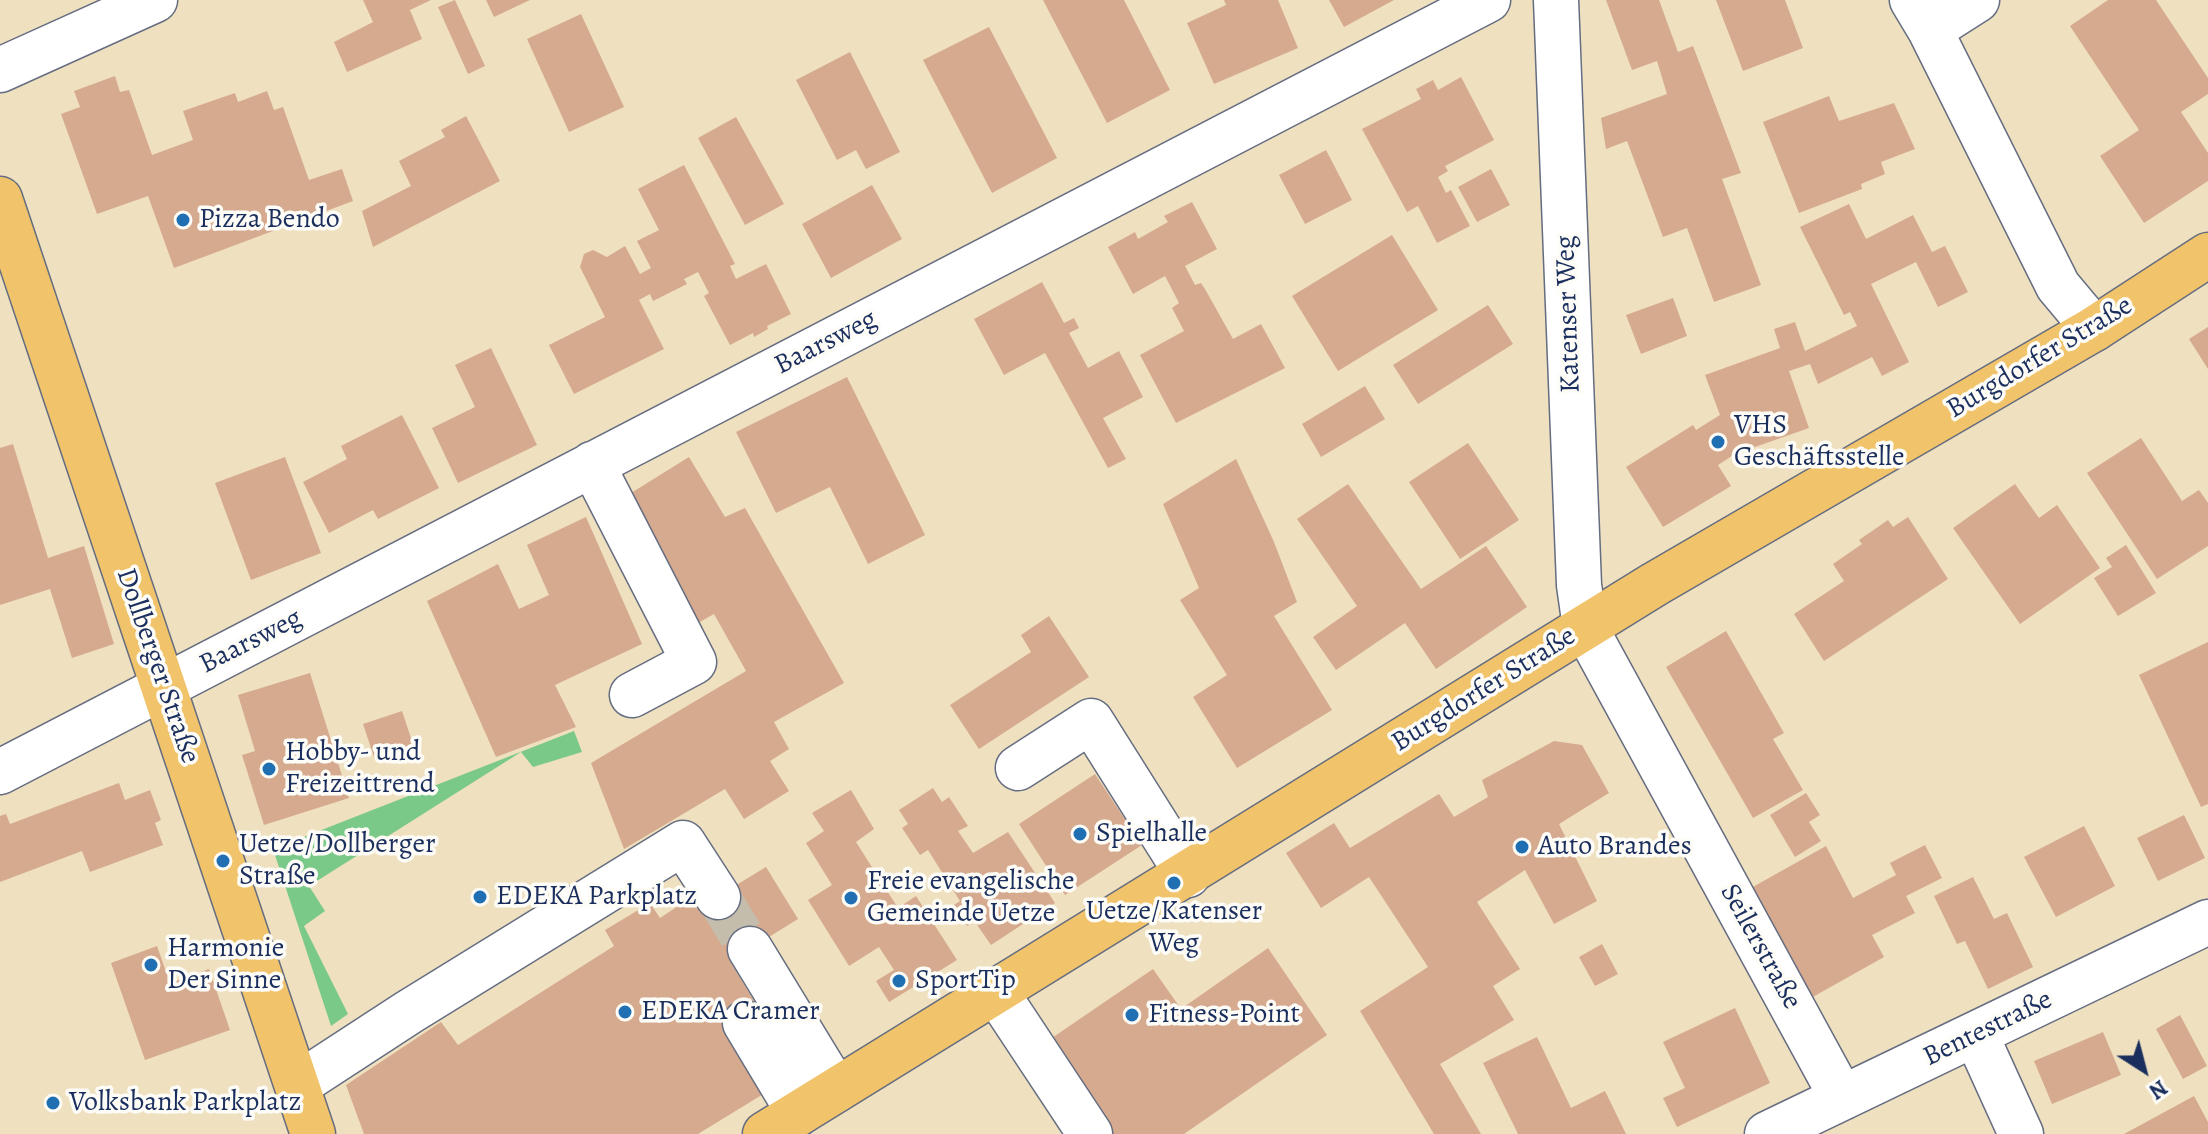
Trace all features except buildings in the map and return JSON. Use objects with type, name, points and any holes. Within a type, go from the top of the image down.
[{"type":"main road","name":"Dollberger Straße","points":[[0,199],[313,1134]]},
{"type":"main road","name":"Burgdorfer Straße","points":[[782,1124],[1585,627],[2094,329],[2208,255]]},
{"type":"street","points":[[0,70],[155,0]]},
{"type":"street","name":"Baarsweg","points":[[0,772],[1488,0]]},
{"type":"street","name":"Katenser Weg","points":[[1556,0],[1579,585],[1585,627]]},
{"type":"street","points":[[1977,0],[1921,15],[2058,286],[2094,329]]},
{"type":"street","points":[[592,464],[694,662],[632,695]]},
{"type":"street","name":"Seilerstraße","points":[[1585,627],[1842,1098]]},
{"type":"street","points":[[1018,768],[1091,721],[1188,875]]},
{"type":"street","points":[[297,1085],[683,843],[718,897]]},
{"type":"street","name":"Bentestraße","points":[[1767,1134],[2208,922]]},
{"type":"street","points":[[750,949],[836,1090]]},
{"type":"street","points":[[996,992],[1090,1134]]},
{"type":"street","points":[[745,1023],[782,1124]]},
{"type":"street","points":[[1976,1035],[2021,1134]]},
{"type":"green space","points":[[574,731],[582,752],[533,767],[521,752],[309,886],[325,911],[304,926],[348,1014],[331,1026],[273,849]]},
{"type":"tunnel","points":[[718,897],[750,949]]},
{"type":"place","name":"Pizza Bendo","points":[[183,220]]},
{"type":"place","name":"VHS Geschäftsstelle","points":[[1718,442]]},
{"type":"place","name":"Hobby- und Freizeittrend","points":[[269,769]]},
{"type":"place","name":"Spielhalle","points":[[1080,834]]},
{"type":"place","name":"Auto Brandes","points":[[1522,847]]},
{"type":"place","name":"Uetze/Dollberger Straße","points":[[223,861]]},
{"type":"place","name":"Uetze/Katenser Weg","points":[[1174,883]]},
{"type":"place","name":"EDEKA Parkplatz","points":[[480,897]]},
{"type":"place","name":"Freie evangelische Gemeinde Uetze","points":[[851,898]]},
{"type":"place","name":"Harmonie Der Sinne","points":[[151,965]]},
{"type":"place","name":"SportTip","points":[[899,981]]},
{"type":"place","name":"EDEKA Cramer","points":[[625,1012]]},
{"type":"place","name":"Fitness-Point","points":[[1132,1015]]},
{"type":"place","name":"Volksbank Parkplatz","points":[[53,1103]]}]
